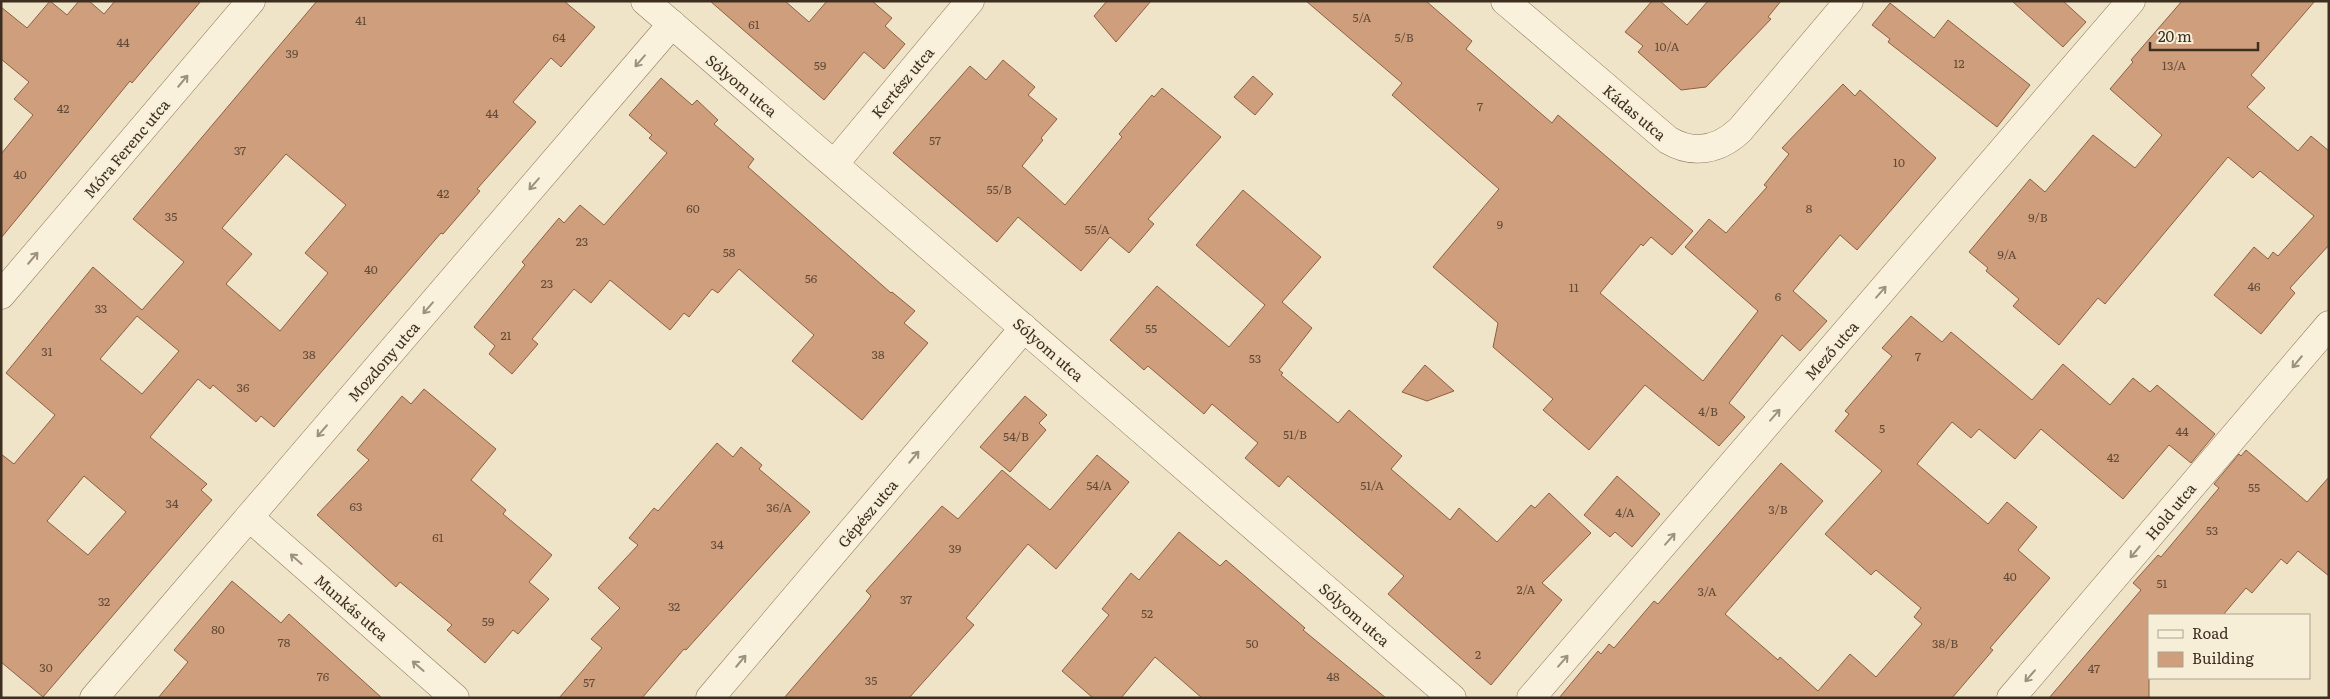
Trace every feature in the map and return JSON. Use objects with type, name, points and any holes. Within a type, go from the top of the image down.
[{"type":"street","name":"Móra Ferenc utca","points":[[1,295],[251,1]]},
{"type":"street","name":"Sólyom utca","points":[[645,1],[835,163],[1452,698]]},
{"type":"street","name":"Kertész utca","points":[[835,163],[970,1]]},
{"type":"street","name":"Kádas utca","points":[[1505,1],[1668,140],[1682,147],[1698,149],[1722,144],[1740,130],[1849,1]]},
{"type":"street","name":"Mező utca","points":[[1531,698],[2131,1]]},
{"type":"street","name":"Mozdony utca","points":[[94,698],[672,24]]},
{"type":"street","name":"Hold utca","points":[[2011,698],[2329,325]]},
{"type":"street","name":"Gépész utca","points":[[710,698],[1024,328]]},
{"type":"street","name":"Munkás utca","points":[[249,517],[455,698]]},
{"type":"building","points":[[50,1],[67,15],[79,1],[89,1],[104,14],[115,1],[201,1],[132,83],[130,81],[1,238],[1,154],[33,115],[14,99],[29,82],[1,59],[1,7],[27,28]]},
{"type":"building","points":[[317,1],[564,1],[595,27],[561,67],[551,58],[513,102],[536,122],[477,189],[480,191],[443,234],[441,233],[274,427],[261,416],[256,422],[213,385],[210,389],[198,379],[150,437],[207,484],[201,490],[212,500],[43,697],[1,662],[1,454],[14,464],[55,415],[6,373],[93,267],[142,310],[184,262],[133,219]],"holes":[[[286,154],[346,205],[305,253],[328,273],[280,331],[226,284],[252,254],[222,228]],[[137,316],[179,351],[142,394],[100,359]],[[84,476],[126,512],[88,555],[47,521]]]},
{"type":"building","points":[[710,1],[785,1],[809,22],[827,1],[872,1],[892,18],[885,26],[905,44],[884,69],[864,52],[824,100]]},
{"type":"building","points":[[1107,1],[1151,1],[1116,42],[1094,16]]},
{"type":"building","points":[[1306,1],[1426,1],[1472,41],[1466,49],[1552,123],[1558,115],[1693,231],[1672,255],[1651,237],[1643,246],[1641,244],[1600,293],[1703,381],[1758,311],[1685,247],[1709,219],[1726,233],[1767,187],[1764,185],[1789,154],[1782,148],[1843,84],[1855,96],[1860,90],[1936,158],[1857,250],[1840,235],[1793,291],[1827,321],[1800,351],[1782,335],[1729,403],[1745,417],[1719,446],[1645,385],[1589,450],[1543,410],[1553,399],[1493,347],[1498,323],[1433,267],[1499,189],[1392,95],[1402,83]]},
{"type":"building","points":[[1652,1],[1660,1],[1687,25],[1708,1],[1781,1],[1768,17],[1771,19],[1706,87],[1681,90],[1638,52],[1643,46],[1625,32]]},
{"type":"building","points":[[2012,1],[2063,1],[2086,22],[2063,47]]},
{"type":"building","points":[[2182,1],[2315,1],[2251,75],[2265,88],[2247,107],[2298,151],[2311,136],[2329,151],[2329,245],[2290,288],[2295,293],[2261,334],[2214,295],[2254,247],[2268,259],[2273,252],[2278,256],[2314,216],[2260,171],[2253,178],[2228,157],[2105,304],[2098,298],[2059,345],[2013,306],[2019,299],[1986,271],[1988,268],[1969,252],[2030,179],[2045,192],[2093,135],[2135,168],[2162,135],[2110,89],[2133,62],[2131,60]]},
{"type":"building","points":[[1890,3],[1934,38],[1948,20],[2030,85],[1997,127],[1888,42],[1890,39],[1872,25]]},
{"type":"building","points":[[1003,60],[1035,87],[1028,95],[1057,119],[1022,166],[1065,205],[1122,137],[1119,134],[1152,95],[1154,97],[1162,88],[1221,137],[1148,219],[1154,224],[1129,253],[1110,237],[1081,271],[1018,217],[997,242],[893,153],[970,66],[986,80]]},
{"type":"building","points":[[1253,76],[1273,94],[1255,115],[1234,97]]},
{"type":"building","points":[[661,78],[692,105],[697,100],[718,120],[714,124],[754,159],[748,167],[891,293],[915,311],[904,323],[928,343],[862,420],[792,361],[814,335],[739,269],[718,293],[712,289],[689,317],[684,313],[670,330],[610,280],[591,303],[574,289],[532,339],[538,344],[512,374],[489,354],[495,346],[474,327],[525,265],[522,262],[559,218],[564,223],[580,205],[604,225],[667,153],[649,138],[652,135],[629,115]]},
{"type":"building","points":[[1243,190],[1321,257],[1282,302],[1312,328],[1279,370],[1283,373],[1281,375],[1338,423],[1349,410],[1402,456],[1391,469],[1450,520],[1459,508],[1497,542],[1531,505],[1535,508],[1549,493],[1591,533],[1542,583],[1562,600],[1491,685],[1388,594],[1404,576],[1288,476],[1279,487],[1245,458],[1258,443],[1212,404],[1204,414],[1148,366],[1144,370],[1110,340],[1157,286],[1229,347],[1265,305],[1196,245]]},
{"type":"building","points":[[1911,316],[1942,342],[1951,332],[2032,400],[2063,364],[2110,405],[2133,378],[2150,392],[2157,385],[2215,434],[2191,463],[2169,445],[2123,499],[2041,429],[2015,459],[1979,429],[1971,438],[1952,422],[1917,464],[1988,524],[2007,502],[2037,527],[2018,550],[2050,578],[1990,648],[1993,650],[1952,698],[1559,698],[1598,651],[1601,654],[1609,644],[1614,648],[1654,601],[1658,604],[1781,463],[1823,501],[1725,614],[1778,660],[1780,657],[1818,691],[1850,654],[1876,677],[1922,624],[1914,617],[1921,608],[1876,570],[1871,575],[1825,534],[1882,471],[1835,431],[1849,414],[1845,411],[1892,356],[1882,348]]},
{"type":"building","points":[[1425,365],[1454,391],[1427,401],[1402,392]]},
{"type":"building","points":[[424,389],[496,449],[471,480],[506,510],[503,514],[552,555],[529,582],[549,599],[518,634],[513,630],[485,663],[447,630],[452,625],[400,582],[396,587],[317,515],[369,460],[357,450],[402,396],[411,404]]},
{"type":"building","points":[[1025,396],[1047,415],[1039,423],[1046,430],[1010,472],[980,447]]},
{"type":"building","points":[[717,443],[733,457],[741,447],[762,465],[759,469],[810,512],[686,650],[684,649],[642,698],[559,698],[602,648],[591,639],[620,608],[598,588],[638,545],[629,538],[654,508],[658,511]]},
{"type":"building","points":[[2246,450],[2307,502],[2329,477],[2329,576],[2298,551],[2287,564],[2281,559],[2252,593],[2246,588],[2224,614],[2148,614],[2149,698],[2049,698],[2141,590],[2133,583],[2158,555],[2161,557],[2219,488],[2214,484],[2239,454],[2241,456]]},
{"type":"building","points":[[1097,455],[1129,482],[1056,569],[1028,544],[966,618],[974,625],[909,698],[784,698],[866,603],[871,596],[866,591],[942,506],[958,519],[1002,470],[1050,510]]},
{"type":"building","points":[[1617,476],[1660,514],[1632,547],[1615,532],[1610,537],[1584,515]]},
{"type":"building","points":[[1179,532],[1220,566],[1226,560],[1305,628],[1303,630],[1386,698],[1202,698],[1155,657],[1121,698],[1093,698],[1062,671],[1109,615],[1102,609],[1131,573],[1139,580]]},
{"type":"building","points":[[232,581],[281,623],[289,614],[382,698],[158,698],[188,662],[174,650]]}]
